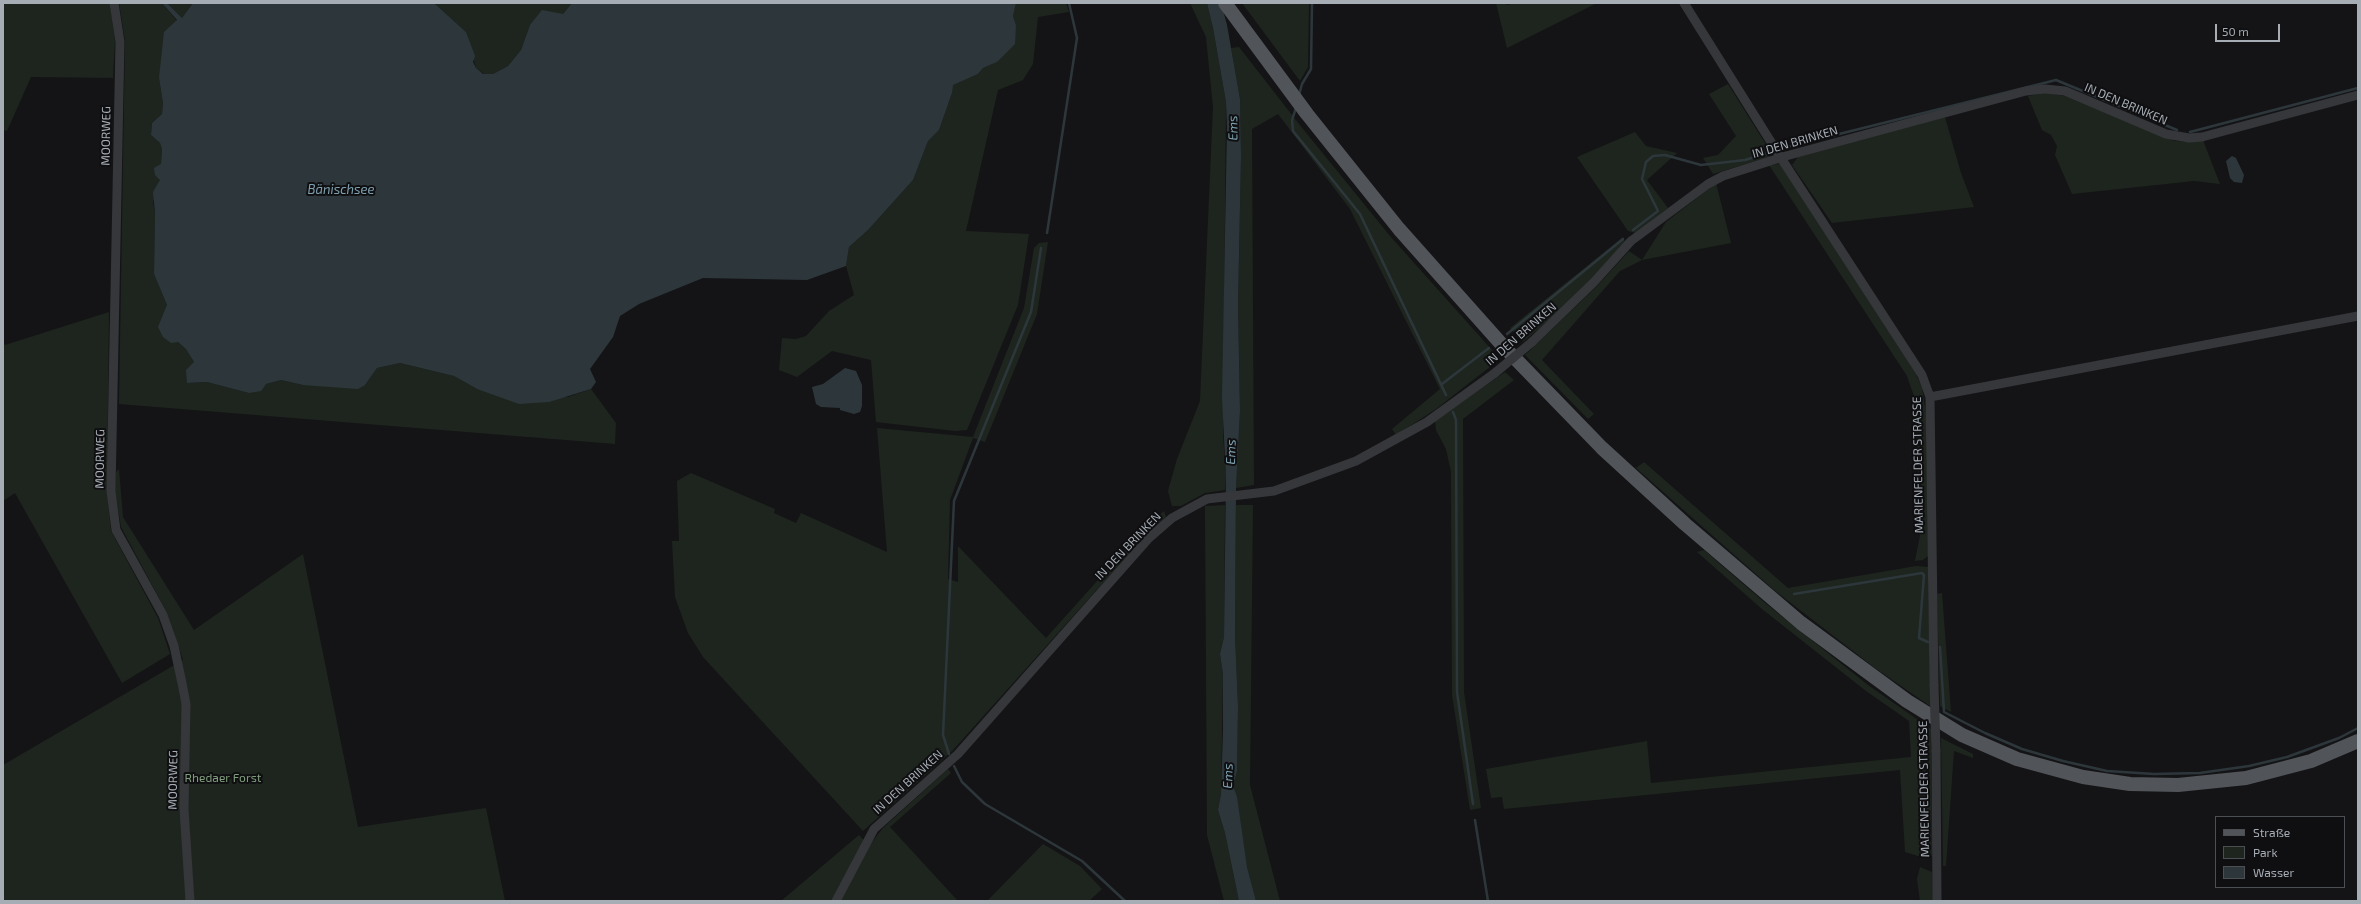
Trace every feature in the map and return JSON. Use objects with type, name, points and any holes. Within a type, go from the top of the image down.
[{"type":"main road","points":[[1224,3],[1307,114],[1399,229],[1458,297],[1602,448],[1685,524],[1801,623],[1871,676],[1945,725],[1986,747],[2039,766],[2091,779],[2154,785],[2201,784],[2268,773],[2311,761],[2358,741]]},
{"type":"street","name":"MOORWEG","points":[[114,3],[120,42],[111,491],[116,530],[163,615],[174,646],[182,683],[186,704],[184,809],[190,901]]},
{"type":"street","name":"MARIENFELDER STRASSE","points":[[1684,3],[1781,158],[1922,375],[1930,397],[1937,901]]},
{"type":"street","name":"IN DEN BRINKEN","points":[[836,901],[874,829],[958,754],[1149,538],[1172,518],[1207,499],[1219,496],[1242,496],[1274,490],[1356,461],[1427,422],[1495,373],[1532,342],[1594,282],[1632,242],[1708,184],[1723,176],[1781,158],[2026,91],[2045,89],[2065,91],[2166,134],[2189,138],[2202,136],[2358,95]]},
{"type":"street","points":[[1930,397],[2358,316]]},
{"type":"green space","points":[[3,3],[110,3],[115,41],[113,78],[31,77],[7,131],[3,130]]},
{"type":"green space","points":[[119,3],[162,3],[177,21],[159,78],[163,103],[162,114],[152,123],[151,135],[160,143],[162,149],[160,180],[153,202],[155,213],[154,274],[167,305],[178,342],[186,349],[194,362],[187,383],[207,382],[249,393],[266,384],[281,380],[303,385],[365,385],[377,368],[400,363],[454,376],[477,389],[568,397],[591,389],[616,423],[615,444],[119,404],[125,41]]},
{"type":"green space","points":[[167,3],[193,3],[182,18]]},
{"type":"green space","points":[[434,3],[572,3],[563,14],[530,25],[521,50],[508,66],[493,74],[484,74],[476,68],[466,32]]},
{"type":"green space","points":[[1016,3],[1066,3],[1069,12],[1038,17],[1033,64],[1023,80],[998,90],[966,231],[1029,234],[1018,305],[967,430],[955,431],[876,422],[871,360],[832,351],[797,377],[779,370],[782,338],[796,339],[806,336],[829,311],[854,295],[846,266],[849,247],[868,230],[913,180],[928,141],[939,130],[952,93],[952,85],[978,74],[983,68],[997,62],[1016,25],[1013,16]]},
{"type":"green space","points":[[1190,3],[1207,3],[1226,102],[1223,435],[1226,477],[1225,490],[1205,493],[1181,506],[1172,506],[1168,491],[1177,459],[1200,401],[1213,107],[1206,37]]},
{"type":"green space","points":[[1242,3],[1309,3],[1308,67],[1300,81]]},
{"type":"green space","points":[[1496,3],[1505,3],[1507,5],[1514,3],[1597,3],[1507,48]]},
{"type":"green space","points":[[1239,47],[1390,236],[1500,359],[1436,409],[1396,435],[1392,429],[1440,389],[1350,209],[1278,114],[1252,129],[1254,485],[1236,488],[1240,411],[1238,305],[1241,157],[1240,99],[1231,48]]},
{"type":"green space","points":[[1728,84],[1770,151],[1769,157],[1713,174],[1703,158],[1718,155],[1736,136],[1709,94]]},
{"type":"green space","points":[[2045,93],[2065,96],[2175,141],[2190,142],[2203,140],[2220,184],[2194,181],[2072,194],[2055,155],[2057,146],[2051,135],[2042,130],[2028,96]]},
{"type":"green space","points":[[1945,117],[1961,173],[1974,207],[1832,223],[1792,165],[1798,157]]},
{"type":"green space","points":[[1635,132],[1646,146],[1677,153],[1647,180],[1668,208],[1636,233],[1628,231],[1577,157]]},
{"type":"green space","points":[[1780,164],[1916,374],[1922,388],[1926,413],[1928,556],[1923,560],[1915,561],[1920,536],[1915,399],[1907,376],[1769,165]]},
{"type":"green space","points":[[1716,183],[1731,243],[1642,260],[1666,222]]},
{"type":"green space","points":[[1623,237],[1625,242],[1592,278],[1555,315],[1523,342],[1510,328]]},
{"type":"green space","points":[[1048,242],[1037,314],[985,442],[973,438],[950,500],[948,579],[958,582],[958,546],[1046,638],[1142,531],[1164,511],[1166,517],[1146,535],[953,750],[863,831],[703,657],[688,633],[675,597],[672,541],[679,541],[677,481],[691,473],[775,509],[774,513],[796,523],[801,513],[887,552],[877,428],[973,437],[1024,308],[1034,248],[1039,243]]},
{"type":"green space","points":[[1629,251],[1642,260],[1620,271],[1542,360],[1594,414],[1588,419],[1525,355],[1597,286]]},
{"type":"green space","points":[[109,312],[107,490],[111,531],[158,618],[170,654],[122,683],[15,493],[3,501],[3,342],[5,345]]},
{"type":"green space","points":[[1505,372],[1514,380],[1463,419],[1464,692],[1481,808],[1470,810],[1452,695],[1451,472],[1446,449],[1436,430],[1435,421]]},
{"type":"green space","points":[[1644,462],[1788,588],[1916,566],[1928,567],[1930,706],[1875,668],[1774,590],[1636,468]]},
{"type":"green space","name":"Rhedaer Forst","points":[[119,469],[123,517],[194,630],[303,554],[358,827],[486,808],[505,901],[3,901],[3,765],[183,660],[167,613],[121,527],[115,491],[116,472]]},
{"type":"green space","points":[[1225,505],[1224,637],[1220,654],[1223,674],[1221,794],[1218,810],[1225,833],[1239,901],[1224,901],[1207,835],[1205,506]]},
{"type":"green space","points":[[1236,505],[1253,505],[1250,785],[1280,901],[1256,901],[1247,867],[1233,786],[1237,771],[1238,706],[1235,636]]},
{"type":"green space","points":[[1704,550],[1764,602],[1868,685],[1931,729],[1932,856],[1918,856],[1905,852],[1900,770],[1504,809],[1502,797],[1491,798],[1486,769],[1647,741],[1651,783],[1911,757],[1909,721],[1866,691],[1762,609],[1697,552]]},
{"type":"green space","points":[[1942,593],[1951,712],[1940,706],[1937,594]]},
{"type":"green space","points":[[1941,738],[1973,754],[1973,758],[1954,751],[1946,866],[1943,866]]},
{"type":"green space","points":[[948,769],[951,773],[890,827],[958,901],[781,901],[859,835],[869,846],[883,828]]},
{"type":"green space","points":[[1043,844],[1080,866],[1102,889],[1089,901],[987,901]]},
{"type":"green space","points":[[1920,867],[1932,872],[1933,901],[1920,901],[1917,879]]},
{"type":"water","name":"Bänischsee","points":[[162,3],[167,3],[182,18],[193,3],[434,3],[466,32],[475,56],[473,62],[476,68],[483,74],[493,74],[508,66],[521,50],[530,25],[542,10],[563,14],[572,3],[1016,3],[1013,16],[1016,25],[1015,44],[997,62],[983,68],[978,74],[953,85],[952,93],[939,130],[928,141],[913,180],[868,230],[849,247],[846,266],[807,280],[703,278],[639,304],[620,316],[613,337],[590,369],[596,382],[591,389],[549,402],[519,404],[477,389],[454,376],[400,363],[377,368],[365,385],[358,389],[303,385],[281,380],[266,384],[261,391],[249,393],[207,382],[187,383],[186,370],[194,362],[186,349],[178,342],[171,343],[163,337],[158,327],[167,305],[154,274],[155,213],[153,192],[160,180],[155,175],[154,168],[161,164],[162,149],[160,143],[151,135],[152,123],[162,114],[163,103],[159,78],[164,32],[177,20]]},
{"type":"water","name":"Ems","points":[[1207,3],[1221,3],[1227,25],[1240,99],[1241,157],[1238,305],[1240,411],[1236,488],[1235,636],[1238,706],[1237,771],[1233,786],[1237,797],[1247,867],[1256,901],[1239,901],[1225,833],[1218,810],[1221,794],[1223,730],[1223,674],[1220,654],[1224,637],[1226,477],[1222,398],[1227,127],[1226,102]]},
{"type":"water","points":[[2232,156],[2236,158],[2244,175],[2242,183],[2234,182],[2230,178],[2226,161]]},
{"type":"water","points":[[845,368],[856,371],[862,385],[862,406],[860,412],[854,414],[840,410],[840,408],[821,407],[816,404],[812,387],[823,384]]},
{"type":"waterway","points":[[1047,233],[1077,38],[1069,3]]},
{"type":"waterway","points":[[1299,95],[1302,84],[1311,69],[1312,3]]},
{"type":"waterway","points":[[1787,147],[2056,80],[2177,130]]},
{"type":"waterway","points":[[2190,132],[2358,88]]},
{"type":"waterway","points":[[1296,108],[1292,120],[1293,131],[1360,214],[1446,395]]},
{"type":"waterway","points":[[1633,230],[1658,211],[1642,179],[1646,162],[1653,156],[1665,155],[1701,165],[1745,160],[1768,153]]},
{"type":"waterway","points":[[1507,334],[1623,239]]},
{"type":"waterway","points":[[949,754],[943,735],[954,501],[1031,312],[1041,248]]},
{"type":"waterway","points":[[1442,384],[1489,348]]},
{"type":"waterway","points":[[1453,412],[1456,420],[1457,692],[1473,804]]},
{"type":"waterway","points":[[1794,594],[1922,573],[1924,575],[1919,638],[1928,642]]},
{"type":"waterway","points":[[1940,647],[1944,712],[1985,733],[2022,749],[2063,761],[2107,771],[2154,774],[2200,773],[2249,766],[2287,757],[2339,738],[2358,728]]},
{"type":"waterway","points":[[954,766],[962,782],[985,804],[1082,861],[1125,901]]},
{"type":"waterway","points":[[1475,820],[1488,901]]}]
